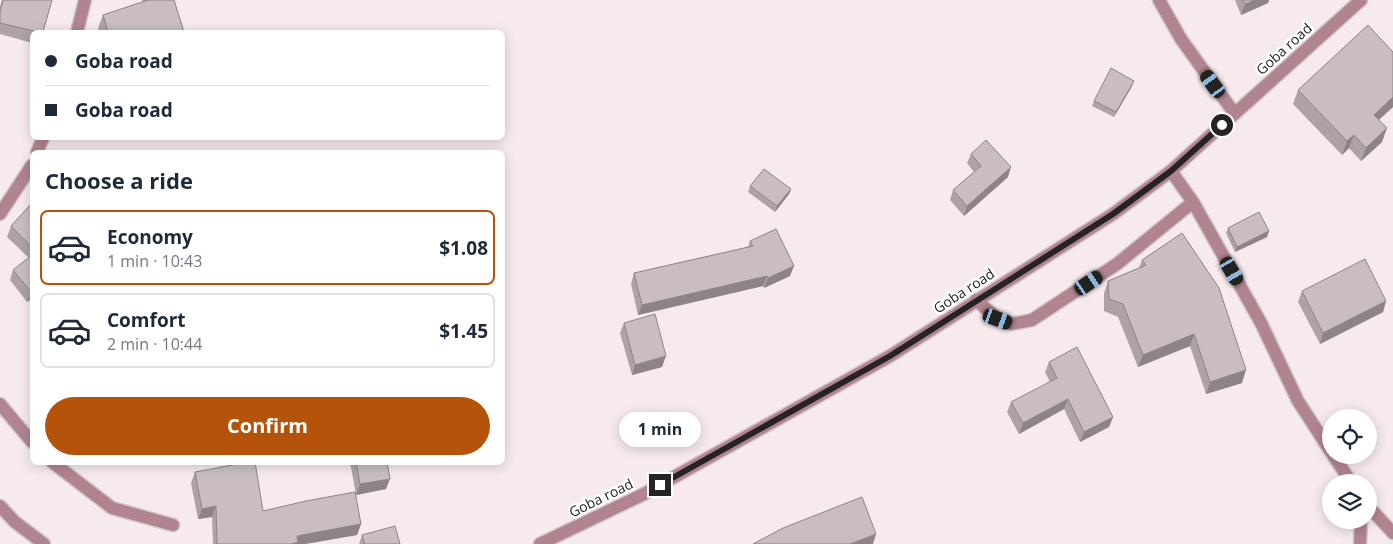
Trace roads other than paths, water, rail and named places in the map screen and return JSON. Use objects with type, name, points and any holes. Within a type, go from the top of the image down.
[{"type":"street","points":[[78,30],[85,0]]},
{"type":"street","points":[[1159,0],[1181,39],[1235,114]]},
{"type":"street","name":"Goba road","points":[[540,544],[644,494],[890,356],[1113,214],[1171,171],[1361,0]]},
{"type":"street","points":[[0,214],[30,168]]},
{"type":"street","points":[[1171,171],[1193,202],[1261,322],[1298,401],[1322,438]]},
{"type":"street","points":[[976,300],[998,319],[1005,322],[1011,324],[1032,320],[1117,264],[1193,202]]},
{"type":"street","points":[[0,404],[30,440]]},
{"type":"street","points":[[56,465],[112,508],[173,525]]},
{"type":"street","points":[[0,506],[15,522],[44,544]]},
{"type":"street","points":[[1377,516],[1393,533]]},
{"type":"street","points":[[1360,544],[1361,529]]}]
